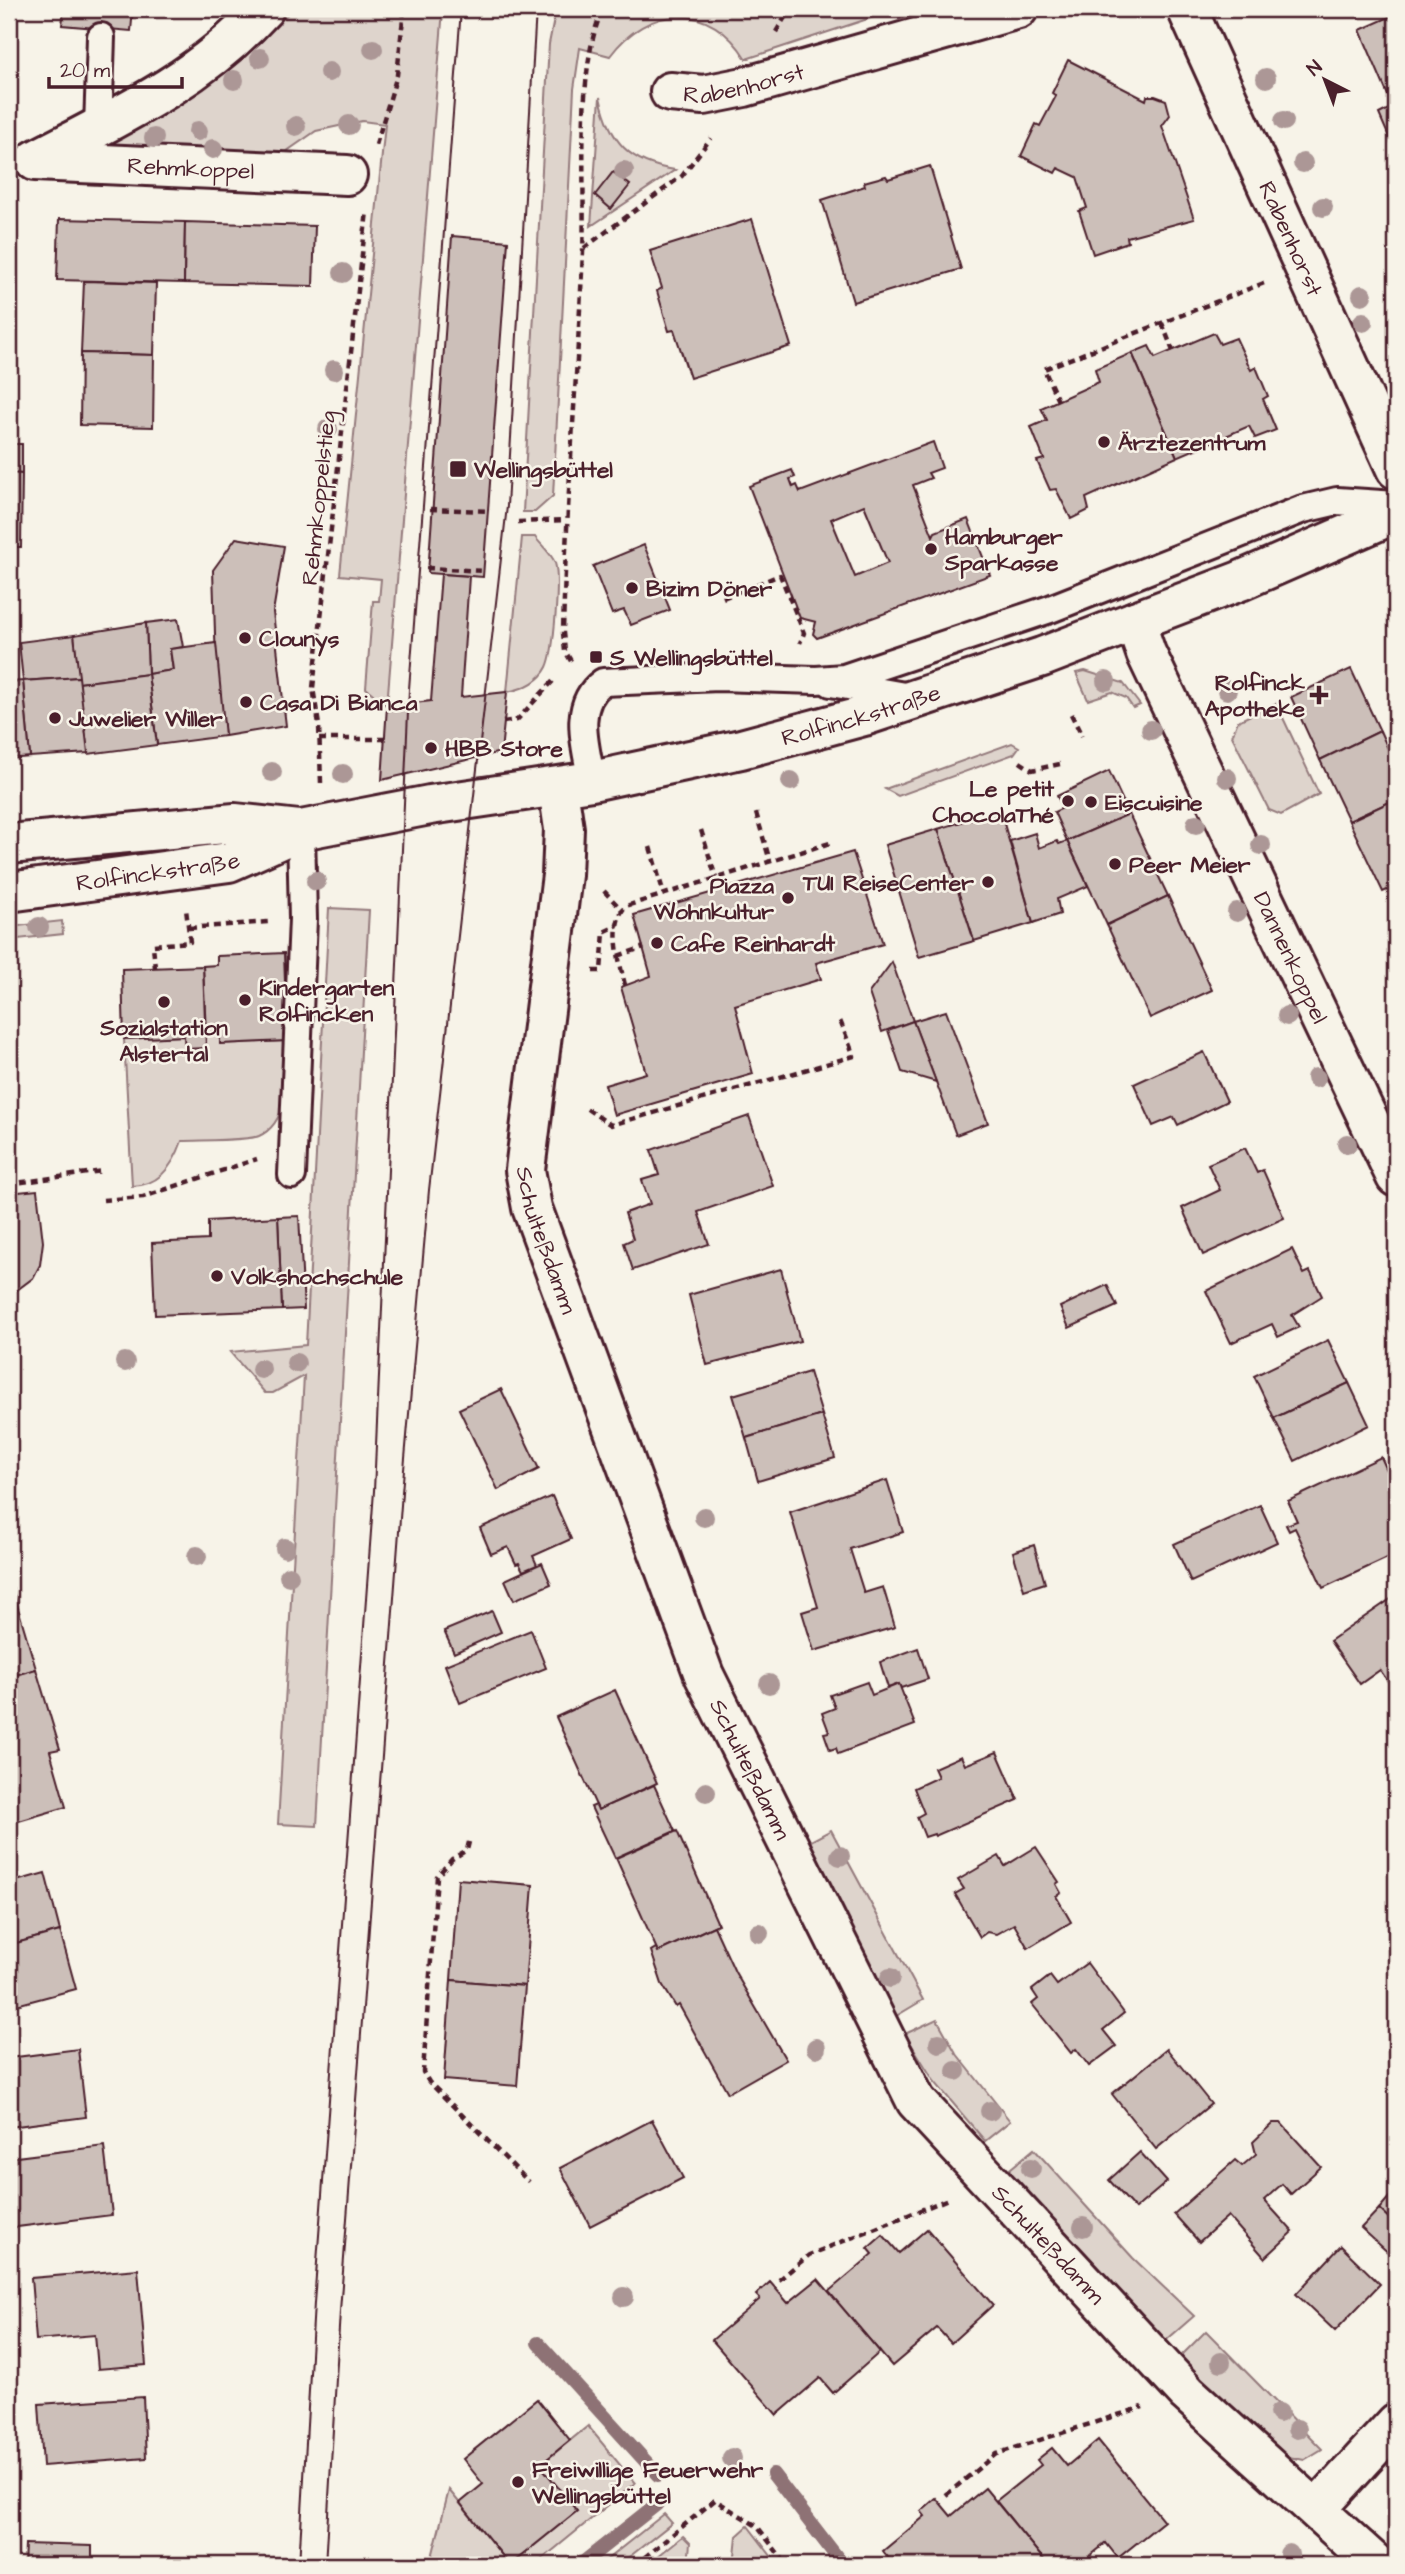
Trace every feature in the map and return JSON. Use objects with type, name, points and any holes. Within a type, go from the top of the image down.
[{"type":"street","name":"Rehmkoppel","points":[[22,160],[98,128],[160,96],[241,34],[264,9]]},
{"type":"street","name":"Rabenhorst","points":[[670,92],[704,95],[744,87],[1018,9]]},
{"type":"street","name":"Rabenhorst","points":[[1188,9],[1396,469]]},
{"type":"street","name":"Rehmkoppel","points":[[22,160],[363,178]]},
{"type":"street","name":"Rolfinckstraße","points":[[9,892],[229,862],[312,827],[430,805],[575,785],[741,748],[864,716],[922,698],[1240,581],[1396,513]]},
{"type":"street","name":"Dannenkoppel","points":[[1135,621],[1146,653],[1396,1177]]},
{"type":"street","name":"Schulteßdamm","points":[[575,785],[524,1170],[532,1208],[704,1675],[916,2101],[1187,2393],[1318,2508],[1377,2565]]},
{"type":"street","name":"Rolfinckstraße","points":[[9,844],[235,823],[312,827]]},
{"type":"street","points":[[1318,2508],[1396,2423]]},
{"type":"lane","points":[[98,128],[101,37]]},
{"type":"lane","points":[[817,680],[844,678],[1050,609],[1303,509],[1337,501],[1396,505]]},
{"type":"lane","points":[[575,785],[585,701],[603,682],[767,676],[817,680],[892,696],[922,698]]},
{"type":"lane","points":[[292,1175],[303,919],[312,827]]},
{"type":"path","name":"Rehmkoppelstieg","points":[[312,827],[319,739],[313,688],[363,178],[397,75],[404,9]]},
{"type":"path","points":[[565,669],[572,662],[565,651],[563,633],[566,520],[583,249],[587,68],[603,9]]},
{"type":"path","points":[[583,249],[682,176],[744,87]]},
{"type":"path","points":[[1058,401],[1044,369],[1304,267]]},
{"type":"path","points":[[1162,323],[1172,351]]},
{"type":"path","points":[[430,509],[490,511]]},
{"type":"path","points":[[518,522],[566,520]]},
{"type":"path","points":[[426,568],[485,571]]},
{"type":"path","points":[[723,598],[780,575],[804,633]]},
{"type":"path","points":[[503,722],[517,720],[558,676]]},
{"type":"path","points":[[1071,714],[1082,736]]},
{"type":"path","points":[[319,739],[385,738]]},
{"type":"path","points":[[1020,762],[1032,770],[1060,764]]},
{"type":"path","points":[[756,813],[770,861]]},
{"type":"path","points":[[701,830],[716,878]]},
{"type":"path","points":[[622,910],[664,894],[830,843]]},
{"type":"path","points":[[650,847],[664,894]]},
{"type":"path","points":[[604,891],[622,910],[618,956],[625,985]]},
{"type":"path","points":[[155,968],[153,945],[190,942],[189,928],[303,919]]},
{"type":"path","points":[[618,956],[644,947]]},
{"type":"path","points":[[587,1109],[611,1125],[854,1056],[839,1017]]},
{"type":"path","points":[[103,1200],[143,1197],[293,1148]]},
{"type":"path","points":[[9,1184],[102,1171]]},
{"type":"path","points":[[469,1842],[467,1850],[452,1859],[437,1876],[423,2072],[429,2082],[529,2182]]},
{"type":"path","points":[[779,2280],[809,2255],[991,2182]]},
{"type":"path","points":[[946,2496],[996,2454],[1187,2393]]},
{"type":"path","points":[[635,2565],[715,2500],[757,2526],[787,2565]]},
{"type":"shaded area","points":[[293,9],[443,9],[387,706],[366,688],[373,601],[379,601],[381,579],[340,575],[385,124],[362,121],[316,131],[277,158],[107,152],[107,145],[260,40]]},
{"type":"shaded area","points":[[556,9],[898,9],[746,59],[732,40],[715,27],[697,19],[679,17],[660,19],[642,27],[625,39],[610,56],[580,48],[574,89],[553,496],[535,512],[523,512],[549,44]]},
{"type":"shaded area","points":[[600,97],[609,126],[624,148],[645,162],[675,170],[591,226]]},
{"type":"shaded area","points":[[522,537],[535,537],[555,563],[557,599],[554,632],[550,659],[544,673],[530,684],[507,692]]},
{"type":"shaded area","points":[[1085,671],[1123,683],[1140,705],[1133,708],[1126,698],[1112,692],[1088,700],[1076,673]]},
{"type":"shaded area","points":[[1276,703],[1319,794],[1281,815],[1269,810],[1232,736],[1238,721]]},
{"type":"shaded area","points":[[1012,743],[1019,747],[1014,754],[898,796],[885,789]]},
{"type":"shaded area","points":[[329,908],[369,910],[317,1826],[278,1824],[304,1376],[273,1393],[265,1393],[230,1352],[306,1345]]},
{"type":"shaded area","points":[[62,921],[63,934],[9,940],[9,927]]},
{"type":"shaded area","points":[[206,1035],[220,1035],[221,1044],[287,1041],[285,1094],[277,1119],[270,1129],[253,1138],[182,1141],[175,1158],[158,1178],[132,1186],[124,1039],[184,1036],[185,1049]]},
{"type":"shaded area","points":[[831,1830],[923,2000],[891,2019],[807,1843]]},
{"type":"shaded area","points":[[937,2019],[956,2053],[1010,2121],[985,2141],[934,2081],[905,2034]]},
{"type":"shaded area","points":[[1034,2149],[1133,2258],[1194,2316],[1163,2343],[1005,2173]]},
{"type":"shaded area","points":[[1206,2331],[1322,2449],[1304,2460],[1284,2456],[1179,2358]]},
{"type":"shaded area","points":[[588,2426],[635,2483],[535,2565],[510,2565],[577,2511],[540,2465]]},
{"type":"shaded area","points":[[449,2490],[510,2565],[430,2565]]},
{"type":"shaded area","points":[[664,2514],[672,2523],[619,2565],[600,2565]]},
{"type":"shaded area","points":[[748,2526],[778,2565],[734,2565],[737,2536]]},
{"type":"shaded area","points":[[683,2536],[690,2543],[688,2565],[647,2565]]},
{"type":"building","points":[[64,9],[133,9],[131,31],[62,25]]},
{"type":"building","points":[[1396,14],[1396,153],[1379,114],[1393,107],[1360,30]]},
{"type":"building","points":[[9,53],[15,53],[15,105],[9,105]]},
{"type":"building","points":[[1068,60],[1146,100],[1147,96],[1155,96],[1166,100],[1170,115],[1162,126],[1194,219],[1127,237],[1128,242],[1093,254],[1079,211],[1087,208],[1077,177],[1058,168],[1055,173],[1021,156],[1036,124],[1040,126],[1056,96],[1052,93]]},
{"type":"building","points":[[930,166],[961,269],[853,302],[822,200],[865,186],[864,182],[886,176],[888,179]]},
{"type":"building","points":[[613,172],[630,185],[611,209],[595,195]]},
{"type":"building","points":[[59,219],[185,222],[184,283],[57,280]]},
{"type":"building","points":[[752,219],[791,346],[690,378],[674,330],[669,331],[657,291],[662,288],[650,251]]},
{"type":"building","points":[[185,222],[315,226],[313,286],[184,283]]},
{"type":"building","points":[[452,236],[508,241],[483,577],[428,573]]},
{"type":"building","points":[[9,259],[13,259],[10,336],[9,336]]},
{"type":"building","points":[[84,281],[156,283],[154,355],[81,353]]},
{"type":"building","name":"Ärztezentrum","points":[[1214,333],[1220,344],[1236,338],[1251,370],[1256,367],[1268,396],[1263,399],[1276,430],[1255,438],[1249,426],[1177,457],[1132,353],[1149,346],[1155,358]]},
{"type":"building","points":[[81,353],[154,355],[153,427],[80,425]]},
{"type":"building","name":"Ärztezentrum","points":[[1132,353],[1177,457],[1086,498],[1089,510],[1071,519],[1056,489],[1050,490],[1037,461],[1044,459],[1031,427],[1047,420],[1041,408],[1099,382],[1095,369]]},
{"type":"building","name":"Hamburger Sparkasse","points":[[933,442],[942,468],[928,473],[931,478],[913,485],[933,536],[935,532],[968,519],[990,575],[817,638],[813,634],[816,622],[800,618],[749,486],[792,470],[795,477],[790,479],[793,487],[797,485],[800,492]],"holes":[[[864,505],[888,563],[855,577],[831,519]]]},
{"type":"building","points":[[9,444],[22,444],[22,474],[9,473]]},
{"type":"building","points":[[9,473],[22,474],[21,547],[9,547]]},
{"type":"building","name":"Clounys","points":[[236,538],[284,546],[273,612],[286,726],[225,736],[216,665],[213,570]]},
{"type":"building","name":"Bizim Döner","points":[[644,545],[670,610],[631,625],[624,610],[612,614],[593,566]]},
{"type":"building","points":[[441,574],[469,576],[461,697],[507,692],[501,752],[382,780],[387,706],[431,701]]},
{"type":"building","points":[[178,619],[183,647],[170,649],[173,670],[148,674],[146,623]]},
{"type":"building","points":[[146,623],[148,674],[79,683],[74,635]]},
{"type":"building","points":[[74,635],[79,677],[23,681],[19,642]]},
{"type":"building","points":[[216,643],[225,736],[157,745],[148,674],[173,670],[170,649]]},
{"type":"building","points":[[1351,669],[1380,731],[1320,760],[1291,697]]},
{"type":"building","points":[[148,674],[157,745],[88,754],[79,683]]},
{"type":"building","name":"Juwelier Willer","points":[[79,677],[88,753],[30,757],[23,681]]},
{"type":"building","points":[[23,681],[30,757],[9,759],[9,682]]},
{"type":"building","points":[[1380,731],[1396,766],[1396,799],[1349,821],[1320,760]]},
{"type":"building","name":"Eiscuisine","points":[[1109,771],[1129,814],[1067,841],[1054,812],[1063,808],[1057,796]]},
{"type":"building","points":[[1396,799],[1396,886],[1383,892],[1349,821]]},
{"type":"building","name":"TUI ReiseCenter","points":[[1000,810],[1033,923],[974,941],[938,829]]},
{"type":"building","name":"Peer Meier","points":[[1129,814],[1168,896],[1107,925],[1067,841]]},
{"type":"building","points":[[938,829],[974,941],[919,957],[885,845]]},
{"type":"building","points":[[1035,833],[1039,848],[1057,841],[1059,844],[1067,841],[1088,886],[1057,899],[1060,914],[1033,923],[1010,841]]},
{"type":"building","points":[[853,852],[883,944],[816,963],[821,979],[735,1005],[753,1074],[614,1115],[605,1085],[646,1073],[621,987],[651,976],[634,915]]},
{"type":"building","points":[[1168,896],[1212,990],[1150,1018],[1107,925]]},
{"type":"building","name":"Kindergarten Rolfincken","points":[[284,953],[287,1041],[220,1044],[220,1035],[206,1035],[203,966],[217,965],[217,956]]},
{"type":"building","points":[[892,962],[913,1021],[882,1032],[869,993]]},
{"type":"building","name":"Sozialstation Alstertal","points":[[203,966],[206,1048],[185,1049],[184,1036],[124,1039],[122,969]]},
{"type":"building","points":[[946,1011],[988,1123],[956,1135],[913,1021]]},
{"type":"building","points":[[913,1021],[936,1082],[902,1072],[888,1030]]},
{"type":"building","points":[[1204,1052],[1227,1101],[1178,1125],[1174,1117],[1153,1126],[1134,1084]]},
{"type":"building","points":[[749,1116],[773,1186],[698,1212],[709,1244],[633,1270],[624,1243],[633,1239],[625,1213],[650,1204],[642,1180],[659,1175],[651,1150]]},
{"type":"building","points":[[1245,1148],[1257,1173],[1263,1170],[1284,1218],[1203,1255],[1182,1208],[1220,1190],[1208,1164]]},
{"type":"building","points":[[37,1190],[43,1242],[40,1265],[33,1278],[9,1296],[9,1193]]},
{"type":"building","points":[[299,1216],[304,1309],[282,1310],[278,1217]]},
{"type":"building","name":"Volkshochschule","points":[[278,1217],[282,1310],[155,1315],[152,1243],[208,1240],[208,1221]]},
{"type":"building","points":[[1292,1249],[1304,1274],[1310,1271],[1322,1296],[1292,1315],[1299,1327],[1278,1337],[1272,1324],[1231,1343],[1206,1291]]},
{"type":"building","points":[[781,1269],[800,1341],[707,1365],[689,1295]]},
{"type":"building","points":[[1107,1285],[1117,1306],[1069,1328],[1060,1307]]},
{"type":"building","points":[[1328,1340],[1349,1383],[1274,1418],[1254,1376]]},
{"type":"building","points":[[809,1372],[822,1415],[746,1438],[733,1395]]},
{"type":"building","points":[[1349,1383],[1369,1425],[1295,1461],[1274,1418]]},
{"type":"building","points":[[501,1389],[539,1469],[498,1490],[459,1409]]},
{"type":"building","points":[[822,1415],[835,1458],[758,1481],[746,1438]]},
{"type":"building","points":[[1381,1457],[1396,1490],[1396,1554],[1323,1588],[1295,1528],[1289,1531],[1286,1525],[1297,1521],[1288,1501]]},
{"type":"building","points":[[887,1480],[903,1532],[850,1549],[864,1593],[883,1587],[895,1627],[814,1651],[802,1612],[818,1607],[790,1512]]},
{"type":"building","points":[[552,1496],[571,1539],[533,1556],[537,1565],[523,1571],[519,1563],[516,1564],[508,1547],[491,1554],[480,1528]]},
{"type":"building","points":[[1260,1505],[1277,1542],[1191,1582],[1174,1544]]},
{"type":"building","points":[[1034,1545],[1045,1583],[1024,1590],[1013,1552]]},
{"type":"building","points":[[542,1563],[551,1584],[514,1600],[505,1580]]},
{"type":"building","points":[[9,1584],[36,1669],[9,1677]]},
{"type":"building","points":[[1395,1596],[1396,1693],[1380,1670],[1360,1684],[1330,1641]]},
{"type":"building","points":[[492,1611],[501,1632],[454,1653],[444,1631]]},
{"type":"building","points":[[531,1630],[546,1668],[460,1703],[445,1665]]},
{"type":"building","points":[[918,1648],[928,1679],[901,1688],[899,1684],[888,1688],[880,1662]]},
{"type":"building","points":[[36,1669],[60,1749],[50,1751],[66,1807],[9,1824],[9,1677]]},
{"type":"building","points":[[867,1682],[872,1695],[899,1684],[915,1725],[838,1754],[836,1748],[830,1750],[824,1733],[829,1732],[822,1713],[835,1708],[830,1695]]},
{"type":"building","points":[[615,1690],[657,1783],[598,1810],[556,1717]]},
{"type":"building","points":[[997,1752],[1018,1800],[935,1836],[925,1837],[917,1817],[924,1813],[914,1788],[938,1777],[934,1768],[961,1756],[965,1765]]},
{"type":"building","points":[[654,1785],[675,1831],[615,1858],[591,1807],[596,1805],[598,1810]]},
{"type":"building","points":[[677,1831],[718,1924],[658,1952],[616,1858]]},
{"type":"building","points":[[1036,1847],[1059,1882],[1056,1884],[1061,1893],[1056,1896],[1071,1922],[1028,1948],[1014,1924],[996,1934],[987,1932],[980,1937],[955,1894],[964,1889],[958,1880],[999,1856],[1005,1866]]},
{"type":"building","points":[[45,1873],[60,1931],[9,1945],[9,1883]]},
{"type":"building","points":[[458,1879],[533,1885],[525,1986],[451,1980]]},
{"type":"building","points":[[714,1926],[735,1972],[786,2060],[728,2093],[679,2005],[676,2007],[662,1984],[651,1951],[656,1948],[658,1952]]},
{"type":"building","points":[[60,1931],[76,1989],[9,2007],[9,1945]]},
{"type":"building","points":[[1087,1963],[1124,2013],[1103,2030],[1116,2046],[1089,2066],[1076,2049],[1071,2053],[1032,2004],[1038,1999],[1032,1990],[1050,1976],[1057,1985]]},
{"type":"building","points":[[451,1980],[525,1986],[517,2086],[444,2080]]},
{"type":"building","points":[[78,2049],[86,2117],[9,2127],[9,2058]]},
{"type":"building","points":[[1167,2049],[1211,2104],[1156,2149],[1112,2094]]},
{"type":"building","points":[[652,2120],[683,2178],[590,2226],[560,2168]]},
{"type":"building","points":[[1273,2123],[1281,2123],[1321,2167],[1291,2194],[1282,2184],[1264,2200],[1293,2232],[1265,2258],[1228,2216],[1199,2242],[1174,2214],[1235,2160],[1242,2166],[1256,2154],[1253,2142]]},
{"type":"building","points":[[104,2146],[112,2215],[9,2228],[9,2158]]},
{"type":"building","points":[[1140,2152],[1167,2182],[1135,2209],[1109,2180]]},
{"type":"building","points":[[1396,2189],[1396,2225],[1379,2209]]},
{"type":"building","points":[[1379,2209],[1396,2225],[1396,2251],[1392,2256],[1361,2228]]},
{"type":"building","points":[[927,2229],[993,2305],[951,2343],[937,2328],[892,2366],[828,2292],[873,2254],[868,2248],[883,2235],[899,2253]]},
{"type":"building","points":[[1341,2246],[1380,2284],[1335,2331],[1296,2294]]},
{"type":"building","points":[[138,2269],[146,2365],[98,2369],[95,2335],[36,2340],[31,2278]]},
{"type":"building","points":[[818,2279],[880,2352],[833,2393],[820,2378],[777,2415],[712,2340],[760,2299],[756,2295],[770,2282],[788,2303]]},
{"type":"building","points":[[143,2397],[146,2458],[43,2466],[39,2404]]},
{"type":"building","name":"Freiwillige Feuerwehr Wellingsbüttel","points":[[537,2399],[570,2440],[540,2465],[577,2511],[510,2565],[460,2503],[483,2484],[463,2459]]},
{"type":"building","points":[[1098,2440],[1164,2521],[1118,2558],[1106,2543],[1079,2565],[1048,2565],[996,2501],[1041,2465],[1037,2460],[1052,2448],[1067,2466]]},
{"type":"building","points":[[985,2488],[1048,2565],[894,2565],[883,2551],[925,2516],[921,2511],[936,2498],[951,2516]]},
{"type":"building","points":[[25,2544],[92,2546],[92,2565],[24,2565]]},
{"type":"waterway","points":[[538,2343],[658,2475]]},
{"type":"waterway","points":[[773,2474],[843,2565]]},
{"type":"waterway","points":[[580,2565],[657,2504]]},
{"type":"tram line","points":[[299,2565],[314,2303],[374,1491],[409,689],[461,9]]},
{"type":"tram line","points":[[325,2565],[340,2311],[402,1492],[429,1190],[507,506],[536,9]]},
{"type":"place","name":"Ärztezentrum","points":[[1104,442]]},
{"type":"place","name":"Wellingsbüttel","points":[[458,469]]},
{"type":"place","name":"Hamburger Sparkasse","points":[[931,549]]},
{"type":"place","name":"Bizim Döner","points":[[632,588]]},
{"type":"place","name":"Clounys","points":[[245,638]]},
{"type":"place","name":"S Wellingsbüttel","points":[[596,657]]},
{"type":"place","name":"Rolfinck Apotheke","points":[[1319,695]]},
{"type":"place","name":"Casa Di Bianca","points":[[246,702]]},
{"type":"place","name":"Juwelier Willer","points":[[55,718]]},
{"type":"place","name":"HBB Store","points":[[431,748]]},
{"type":"place","name":"Le petit ChocolaThé","points":[[1068,801]]},
{"type":"place","name":"Eiscuisine","points":[[1091,802]]},
{"type":"place","name":"Peer Meier","points":[[1115,864]]},
{"type":"place","name":"TUI ReiseCenter","points":[[988,882]]},
{"type":"place","name":"Piazza Wohnkultur","points":[[788,898]]},
{"type":"place","name":"Cafe Reinhardt","points":[[657,943]]},
{"type":"place","name":"Kindergarten Rolfincken","points":[[245,1000]]},
{"type":"place","name":"Sozialstation Alstertal","points":[[164,1002]]},
{"type":"place","name":"Volkshochschule","points":[[217,1276]]},
{"type":"place","name":"Freiwillige Feuerwehr Wellingsbüttel","points":[[518,2482]]}]
